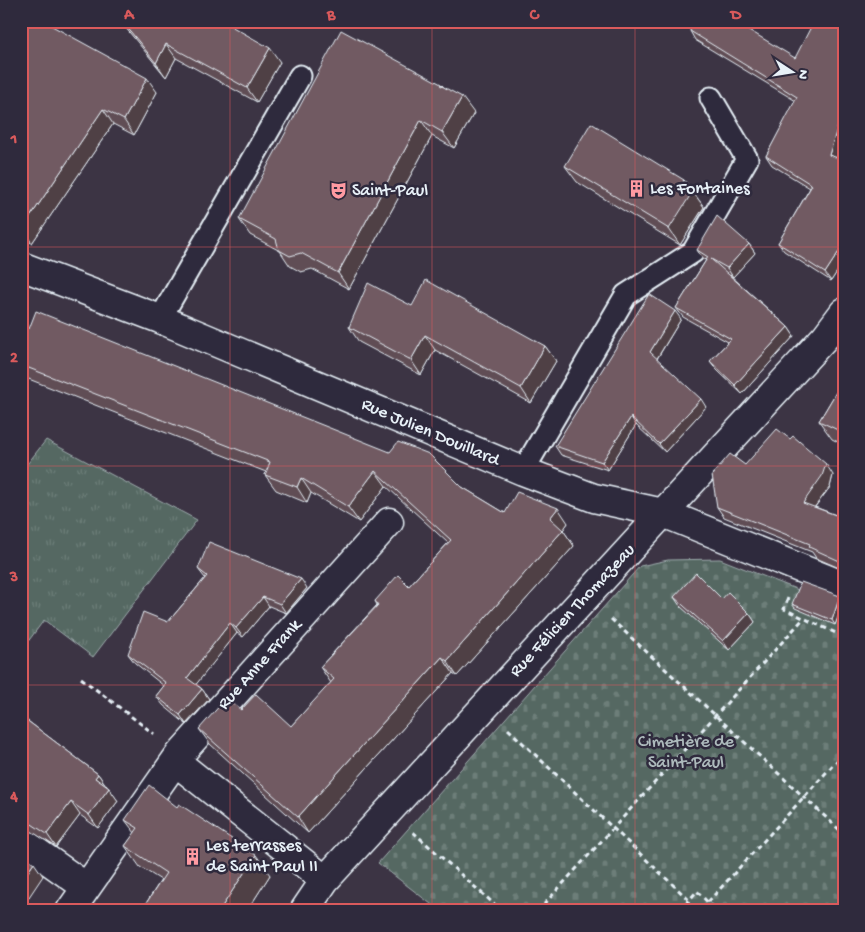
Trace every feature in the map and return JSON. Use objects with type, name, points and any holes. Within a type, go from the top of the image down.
[{"type":"street","name":"Rue Julien Douillard","points":[[21,266],[160,319],[523,471],[594,498],[663,513],[844,586]]},
{"type":"street","name":"Rue Félicien Thomazeau","points":[[304,911],[325,880],[826,336],[844,312]]},
{"type":"street","name":"Rue Anne Frank","points":[[70,911],[177,757],[388,522]]},
{"type":"street","points":[[177,757],[325,880]]},
{"type":"street","points":[[21,841],[86,887]]},
{"type":"lane","points":[[160,319],[300,76]]},
{"type":"lane","points":[[523,471],[626,295],[693,252],[747,158],[711,98]]},
{"type":"path","points":[[790,595],[784,609],[838,634],[844,640]]},
{"type":"path","points":[[608,617],[844,834]]},
{"type":"path","points":[[538,911],[804,618]]},
{"type":"path","points":[[81,678],[177,757]]},
{"type":"path","points":[[502,723],[689,900]]},
{"type":"path","points":[[708,902],[844,753]]},
{"type":"path","points":[[411,831],[502,911]]},
{"type":"path","points":[[680,911],[697,891],[716,911]]},
{"type":"green space","points":[[46,440],[197,520],[93,657],[44,620],[21,651],[21,472]]},
{"type":"green space","name":"Cimetière de Saint-Paul","points":[[720,559],[844,608],[844,911],[440,911],[378,863],[640,566],[668,560]]},
{"type":"building","points":[[21,21],[43,21],[147,78],[124,120],[103,109],[22,229]]},
{"type":"building","points":[[122,21],[222,21],[270,48],[247,88],[166,44],[156,63]]},
{"type":"building","points":[[691,21],[734,21],[795,58],[814,21],[844,21],[844,106],[829,155],[844,160],[844,244],[825,273],[778,243],[812,185],[766,156],[797,97],[690,31]]},
{"type":"building","name":"Saint-Paul","points":[[341,30],[462,97],[442,132],[421,120],[338,273],[301,253],[290,256],[279,250],[276,239],[239,219]]},
{"type":"building","name":"Les Fontaines","points":[[591,123],[684,180],[683,182],[693,191],[669,229],[565,166]]},
{"type":"building","points":[[717,216],[749,244],[727,268],[711,259],[788,327],[735,385],[710,361],[731,339],[676,308],[708,257],[697,250]]},
{"type":"building","points":[[426,280],[545,346],[521,388],[425,335],[411,360],[349,327],[368,283],[412,306]]},
{"type":"building","points":[[649,294],[675,311],[650,352],[701,399],[659,444],[631,417],[602,462],[555,446]]},
{"type":"building","points":[[36,311],[390,452],[398,442],[429,454],[462,487],[505,513],[517,492],[558,508],[550,518],[563,530],[447,661],[442,657],[298,817],[199,729],[223,702],[226,705],[230,701],[241,710],[256,694],[291,726],[334,679],[320,667],[378,605],[375,601],[398,575],[409,586],[451,540],[375,471],[348,507],[301,478],[297,487],[265,475],[270,462],[21,365],[21,324],[29,329]]},
{"type":"building","points":[[844,379],[844,433],[819,421]]},
{"type":"building","points":[[777,429],[790,439],[793,436],[826,464],[822,476],[803,503],[844,518],[844,563],[809,547],[810,544],[717,507],[712,475],[730,454],[745,465]]},
{"type":"building","points":[[209,542],[301,579],[280,604],[263,597],[236,628],[230,623],[187,678],[202,689],[180,715],[156,696],[166,683],[128,654],[143,612],[168,622],[207,576],[198,569]]},
{"type":"building","points":[[696,573],[722,599],[728,592],[749,613],[723,641],[674,597]]},
{"type":"building","points":[[801,582],[840,596],[832,620],[792,604]]},
{"type":"building","points":[[21,716],[98,774],[95,778],[109,788],[89,815],[71,802],[47,834],[21,817]]},
{"type":"building","name":"Les terrasses de Saint Paul II","points":[[149,785],[177,807],[179,804],[256,855],[219,911],[141,911],[166,873],[125,846],[138,828],[125,820]]},
{"type":"building","points":[[21,853],[34,863],[21,882]]},
{"type":"building","points":[[21,903],[30,909],[28,911],[21,911]]},
{"type":"place","name":"Les Fontaines","points":[[636,189]]},
{"type":"place","name":"Saint-Paul","points":[[338,191]]},
{"type":"place","name":"Les terrasses de Saint Paul II","points":[[192,856]]}]
